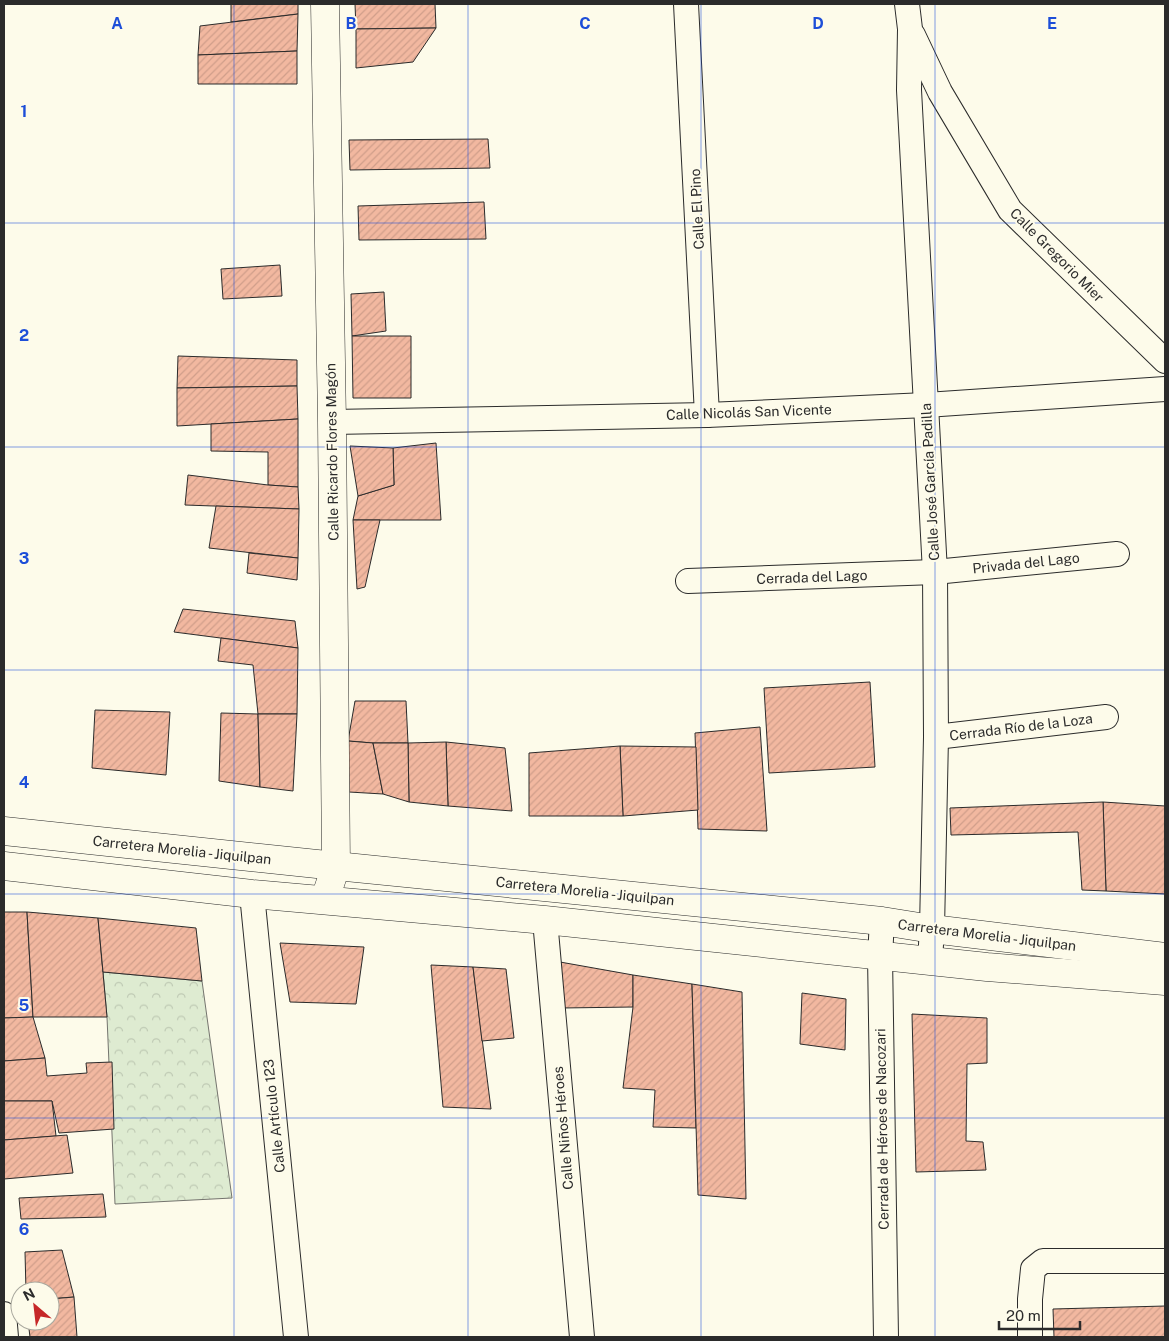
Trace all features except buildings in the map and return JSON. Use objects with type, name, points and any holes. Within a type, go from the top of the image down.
[{"type":"main road","name":"Calle Ricardo Flores Magón","points":[[324,4],[332,422],[336,866],[325,899]]},
{"type":"main road","name":"Carretera Morelia - Jiquilpan","points":[[4,831],[882,921],[932,929],[1165,956]]},
{"type":"main road","name":"Carretera Morelia - Jiquilpan","points":[[4,866],[252,894],[545,920],[987,967],[1165,981]]},
{"type":"street","name":"Calle El Pino","points":[[686,4],[707,415]]},
{"type":"street","name":"Calle José García Padilla","points":[[907,4],[910,29],[909,90],[935,572],[936,737],[930,960]]},
{"type":"street","name":"Calle Gregorio Mier","points":[[910,29],[940,92],[1010,210],[1165,361]]},
{"type":"street","name":"Calle Nicolás San Vicente","points":[[332,422],[707,415],[926,405],[1165,389]]},
{"type":"street","name":"Privada del Lago","points":[[935,572],[1116,554]]},
{"type":"street","name":"Cerrada del Lago","points":[[688,581],[935,572]]},
{"type":"street","name":"Cerrada Río de la Loza","points":[[936,737],[1106,717]]},
{"type":"street","name":"Calle Artículo 123","points":[[252,894],[296,1337]]},
{"type":"street","name":"Calle Niños Héroes","points":[[545,920],[582,1337]]},
{"type":"street","name":"Cerrada de Héroes de Nacozari","points":[[882,921],[880,956],[886,1337]]},
{"type":"street","points":[[1030,1337],[1030,1299],[1033,1269],[1043,1261],[1165,1261]]},
{"type":"street","points":[[4,1314],[6,1337]]},
{"type":"green space","points":[[103,972],[202,981],[232,1198],[115,1204],[107,1017]]}]
